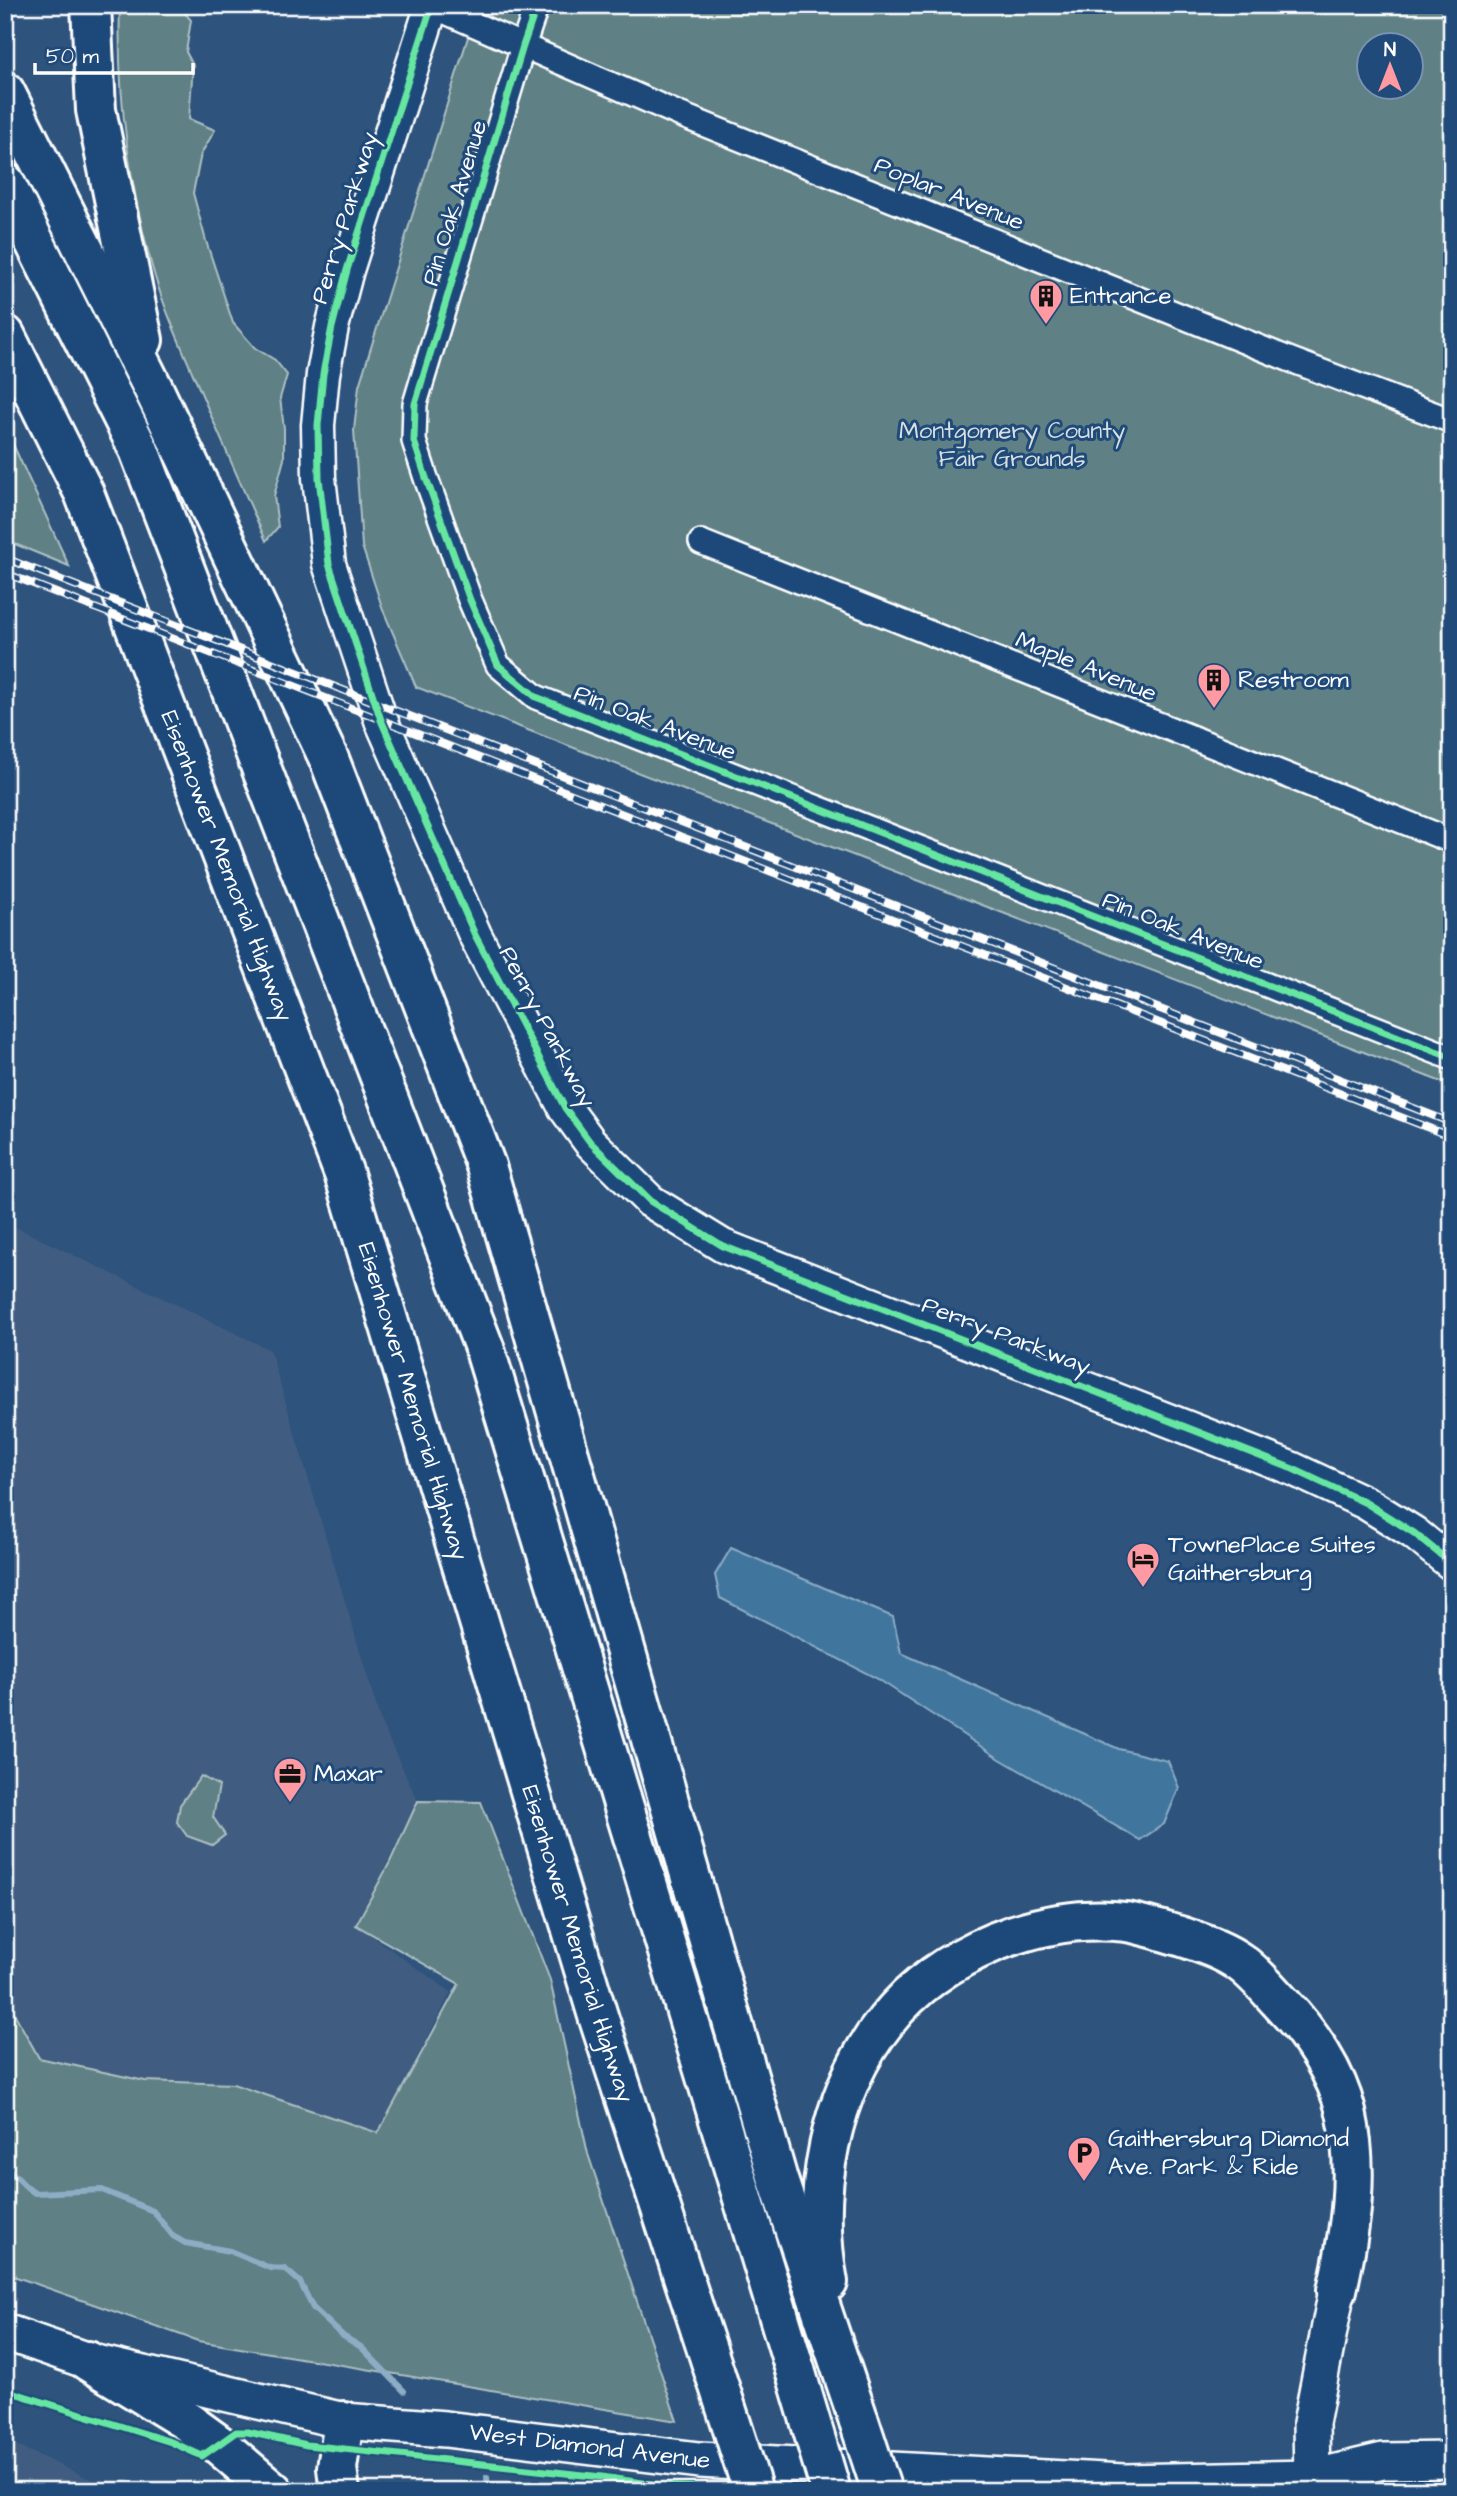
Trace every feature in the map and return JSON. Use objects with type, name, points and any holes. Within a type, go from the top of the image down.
[{"type":"highway","points":[[92,5],[96,110],[154,390]]},
{"type":"highway","points":[[5,92],[154,390],[329,759],[486,1166],[778,2180],[882,2491]]},
{"type":"highway","points":[[5,183],[139,450],[485,1350],[831,2491]]},
{"type":"highway","name":"Eisenhower Memorial Highway","points":[[5,335],[84,494],[344,1174],[598,2016],[753,2491]]},
{"type":"highway","points":[[855,2407],[823,2256],[823,2189],[828,2141],[852,2078],[886,2021],[916,1989],[982,1945],[1054,1924],[1126,1922],[1213,1947],[1241,1963],[1303,2026],[1328,2067],[1346,2110],[1353,2162],[1352,2217],[1337,2290]]},
{"type":"highway","points":[[88,2361],[184,2420],[218,2444],[273,2491]]},
{"type":"highway","points":[[340,2491],[337,2468],[344,2421]]},
{"type":"main road","points":[[1312,2477],[1311,2423],[1337,2290]]},
{"type":"main road","name":"West Diamond Avenue","points":[[5,2332],[88,2361],[344,2421],[444,2429],[699,2460],[1124,2482],[1312,2477],[1383,2461],[1452,2460]]},
{"type":"main road","name":"West Diamond Avenue","points":[[1312,2477],[1357,2491]]},
{"type":"street","name":"Pin Oak Avenue","points":[[537,5],[415,404],[414,441],[470,600],[498,665],[536,697],[1452,1058]]},
{"type":"street","name":"Poplar Avenue","points":[[432,6],[681,115],[1452,422]]},
{"type":"street","name":"Perry Parkway","points":[[432,6],[347,270],[323,374],[318,425],[319,478],[329,564],[381,720],[475,935],[565,1108],[590,1142],[650,1201],[723,1246],[1293,1469],[1366,1503],[1414,1533],[1452,1564]]},
{"type":"street","name":"Maple Avenue","points":[[701,542],[1452,841]]},
{"type":"shaded area","points":[[5,1222],[270,1350],[382,1725],[418,1801],[356,1925],[451,1992],[378,2133],[318,2117],[233,2084],[145,2081],[39,2058],[13,2011],[5,2012]]},
{"type":"shaded area","points":[[731,1548],[893,1617],[901,1653],[1119,1749],[1168,1761],[1179,1788],[1164,1824],[1140,1840],[1000,1759],[878,1679],[720,1598],[715,1575]]},
{"type":"shaded area","points":[[5,2440],[116,2491],[5,2491]]},
{"type":"green space","points":[[120,5],[178,5],[191,20],[186,52],[193,65],[189,119],[215,130],[201,154],[193,193],[233,323],[255,348],[275,360],[287,375],[280,398],[284,459],[274,496],[278,527],[266,541],[175,331],[150,259],[130,165],[122,101]]},
{"type":"green space","name":"Montgomery County Fair Grounds","points":[[478,5],[1452,5],[1452,1086],[416,687],[383,610],[362,546],[354,430],[359,386]]},
{"type":"green space","points":[[5,427],[69,566],[5,540]]},
{"type":"green space","points":[[201,1776],[219,1786],[213,1817],[225,1835],[212,1845],[187,1836],[177,1822],[180,1805]]},
{"type":"green space","points":[[418,1801],[481,1802],[550,1980],[588,2154],[677,2421],[198,2341],[5,2273],[5,2012],[13,2011],[39,2058],[145,2081],[233,2084],[378,2133],[459,1984],[356,1925],[390,1862]]},
{"type":"waterway","points":[[5,2168],[35,2193],[102,2190],[153,2211],[173,2236],[185,2243],[230,2251],[270,2268],[285,2269],[300,2282],[313,2308],[343,2336],[361,2347],[404,2391]]},
{"type":"waterway","points":[[487,2477],[488,2491]]},
{"type":"railway","points":[[5,558],[1452,1123]]},
{"type":"railway","points":[[5,573],[1452,1137]]},
{"type":"cycle path","points":[[432,5],[347,270],[323,374],[318,425],[319,478],[329,564],[381,720],[475,935],[565,1108],[590,1142],[650,1201],[723,1246],[1293,1469],[1366,1503],[1414,1533],[1452,1564]]},
{"type":"cycle path","points":[[537,5],[415,404],[414,441],[470,600],[498,665],[536,697],[1452,1058]]},
{"type":"cycle path","points":[[5,2390],[171,2442],[202,2456],[236,2432],[248,2432],[307,2445],[663,2486],[754,2491]]},
{"type":"place","name":"Entrance","points":[[1046,326]]},
{"type":"place","name":"Restroom","points":[[1214,710]]},
{"type":"place","name":"TownePlace Suites Gaithersburg","points":[[1143,1589]]},
{"type":"place","name":"Maxar","points":[[290,1804]]},
{"type":"place","name":"Gaithersburg Diamond Ave. Park & Ride","points":[[1084,2183]]}]
